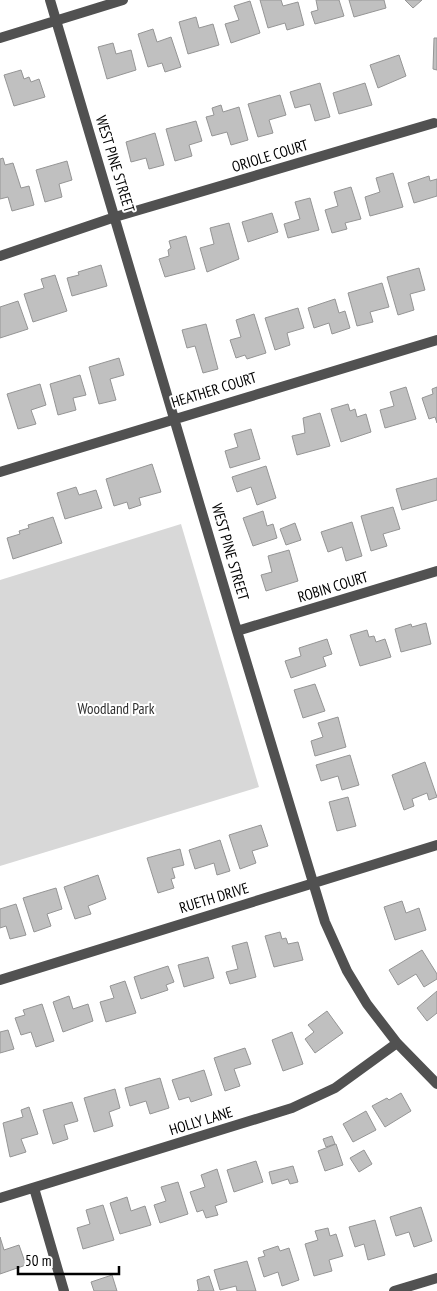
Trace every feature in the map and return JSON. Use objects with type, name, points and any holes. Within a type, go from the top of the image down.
[{"type":"street","name":"WEST PINE STREET","points":[[50,0],[237,631],[313,883],[332,939],[347,971],[371,1010],[397,1043],[437,1084]]},
{"type":"street","points":[[0,38],[123,0]]},
{"type":"street","name":"ORIOLE COURT","points":[[0,256],[115,218],[434,123]]},
{"type":"street","name":"HEATHER COURT","points":[[0,472],[437,340]]},
{"type":"street","name":"ROBIN COURT","points":[[237,631],[437,571]]},
{"type":"street","name":"RUETH DRIVE","points":[[0,980],[437,845]]},
{"type":"street","name":"HOLLY LANE","points":[[0,1198],[292,1108],[335,1088],[397,1043]]},
{"type":"street","points":[[34,1188],[64,1291]]},
{"type":"street","points":[[394,1291],[437,1278]]},
{"type":"green space","name":"Woodland Park","points":[[181,524],[259,787],[0,866],[0,580]]},
{"type":"building","points":[[260,0],[281,0],[283,6],[298,2],[304,25],[287,30],[285,23],[268,28]]},
{"type":"building","points":[[316,0],[339,0],[344,16],[315,24],[311,12],[318,10]]},
{"type":"building","points":[[349,0],[384,0],[386,8],[354,17]]},
{"type":"building","points":[[405,0],[422,0],[413,8]]},
{"type":"building","points":[[250,1],[260,33],[231,43],[225,24],[239,20],[234,6]]},
{"type":"building","points":[[196,17],[199,28],[213,24],[219,45],[188,54],[179,22]]},
{"type":"building","points":[[153,29],[157,42],[171,37],[181,67],[165,72],[162,63],[148,67],[138,34]]},
{"type":"building","points":[[434,38],[437,38],[437,70],[433,69]]},
{"type":"building","points":[[113,43],[116,54],[131,50],[136,70],[107,79],[98,47]]},
{"type":"building","points":[[399,55],[406,76],[378,88],[370,65]]},
{"type":"building","points":[[21,70],[24,79],[29,77],[31,82],[39,79],[45,97],[14,106],[4,75]]},
{"type":"building","points":[[320,83],[330,117],[315,121],[310,104],[295,108],[290,92]]},
{"type":"building","points":[[365,83],[372,105],[339,114],[333,93]]},
{"type":"building","points":[[280,95],[286,115],[269,120],[273,133],[258,137],[248,104]]},
{"type":"building","points":[[221,105],[223,112],[239,107],[248,140],[231,145],[227,132],[212,136],[206,117],[214,115],[212,108]]},
{"type":"building","points":[[196,121],[202,141],[189,145],[192,156],[175,161],[166,129]]},
{"type":"building","points":[[155,133],[164,165],[149,169],[146,158],[131,162],[126,142]]},
{"type":"building","points":[[3,158],[5,165],[13,163],[21,188],[29,186],[34,205],[12,211],[8,197],[0,199],[0,159]]},
{"type":"building","points":[[67,161],[72,180],[59,184],[62,197],[45,202],[36,170]]},
{"type":"building","points":[[393,173],[403,207],[370,216],[365,197],[380,192],[376,178]]},
{"type":"building","points":[[429,176],[430,181],[437,179],[437,196],[414,203],[408,183]]},
{"type":"building","points":[[351,187],[361,219],[345,223],[347,229],[332,233],[325,210],[338,206],[334,192]]},
{"type":"building","points":[[310,198],[319,230],[288,238],[284,224],[300,219],[295,202]]},
{"type":"building","points":[[272,213],[278,232],[248,242],[242,222]]},
{"type":"building","points":[[229,223],[239,259],[207,272],[200,248],[214,244],[210,228]]},
{"type":"building","points":[[186,236],[195,269],[165,277],[159,259],[169,256],[168,250],[171,248],[169,241]]},
{"type":"building","points":[[101,265],[107,286],[72,296],[67,278],[79,275],[78,272]]},
{"type":"building","points":[[419,268],[425,290],[410,294],[414,310],[398,315],[387,277]]},
{"type":"building","points":[[55,275],[67,311],[33,322],[24,294],[44,288],[41,279]]},
{"type":"building","points":[[382,283],[389,307],[370,312],[373,322],[357,326],[348,293]]},
{"type":"building","points":[[335,299],[339,313],[345,311],[350,328],[332,334],[329,323],[314,328],[308,308]]},
{"type":"building","points":[[18,301],[28,329],[0,338],[0,307]]},
{"type":"building","points":[[298,308],[304,328],[287,333],[290,345],[275,350],[265,318]]},
{"type":"building","points":[[254,314],[266,353],[247,359],[245,355],[236,358],[230,340],[241,337],[236,320]]},
{"type":"building","points":[[206,324],[218,369],[203,373],[195,346],[187,348],[182,330]]},
{"type":"building","points":[[119,358],[124,375],[110,379],[116,400],[99,404],[89,367]]},
{"type":"building","points":[[80,375],[86,395],[73,398],[76,410],[58,415],[50,384]]},
{"type":"building","points":[[40,384],[46,405],[31,410],[36,424],[18,429],[7,394]]},
{"type":"building","points":[[406,387],[416,419],[385,428],[380,410],[394,406],[390,392]]},
{"type":"building","points":[[437,387],[437,423],[435,417],[429,419],[422,398],[433,394],[432,389]]},
{"type":"building","points":[[348,404],[350,411],[355,409],[357,417],[366,414],[371,432],[341,442],[331,409]]},
{"type":"building","points":[[320,413],[330,446],[297,455],[292,436],[305,433],[303,418]]},
{"type":"building","points":[[251,429],[260,459],[230,468],[225,451],[238,447],[234,434]]},
{"type":"building","points":[[152,464],[161,492],[139,498],[141,505],[129,509],[127,502],[114,506],[106,479]]},
{"type":"building","points":[[266,466],[276,498],[257,505],[251,487],[237,492],[232,477]]},
{"type":"building","points":[[437,478],[437,500],[402,510],[396,489]]},
{"type":"building","points":[[76,487],[79,495],[96,490],[102,508],[65,519],[57,493]]},
{"type":"building","points":[[393,507],[400,529],[383,534],[387,546],[371,551],[361,516]]},
{"type":"building","points":[[263,511],[267,526],[273,524],[277,538],[253,546],[243,518]]},
{"type":"building","points":[[53,517],[62,543],[13,559],[7,538],[20,534],[19,531],[29,528],[28,525]]},
{"type":"building","points":[[352,522],[362,556],[346,561],[342,547],[328,552],[321,532]]},
{"type":"building","points":[[295,523],[301,540],[286,545],[280,529]]},
{"type":"building","points":[[289,550],[298,581],[266,591],[261,575],[272,572],[268,556]]},
{"type":"building","points":[[426,623],[431,644],[401,652],[395,629],[411,624],[412,627]]},
{"type":"building","points":[[367,630],[369,637],[374,636],[376,642],[385,639],[391,657],[360,666],[350,635]]},
{"type":"building","points":[[327,639],[332,654],[323,657],[326,666],[291,678],[285,661],[301,656],[299,648]]},
{"type":"building","points":[[315,684],[325,711],[303,718],[294,690]]},
{"type":"building","points":[[338,717],[346,747],[315,756],[311,741],[323,737],[318,723]]},
{"type":"building","points":[[350,755],[359,785],[342,790],[338,776],[321,781],[316,765]]},
{"type":"building","points":[[425,762],[437,797],[429,800],[427,793],[412,799],[414,806],[404,810],[392,775]]},
{"type":"building","points":[[348,797],[356,826],[337,831],[329,802]]},
{"type":"building","points":[[261,825],[268,846],[252,851],[256,863],[240,869],[229,835]]},
{"type":"building","points":[[220,840],[230,871],[217,875],[214,863],[195,869],[189,850]]},
{"type":"building","points":[[180,849],[184,865],[172,868],[175,878],[171,879],[174,888],[158,893],[147,858]]},
{"type":"building","points":[[98,875],[106,899],[88,906],[91,914],[75,919],[64,887]]},
{"type":"building","points":[[56,888],[62,909],[47,914],[51,926],[34,932],[23,898]]},
{"type":"building","points":[[402,901],[406,913],[419,908],[426,930],[395,940],[384,907]]},
{"type":"building","points":[[16,904],[26,935],[10,939],[6,926],[0,928],[0,909]]},
{"type":"building","points":[[280,932],[282,939],[286,938],[288,944],[298,942],[303,960],[274,967],[265,936]]},
{"type":"building","points":[[247,942],[256,977],[230,984],[226,972],[238,969],[232,946]]},
{"type":"building","points":[[422,950],[437,974],[437,979],[424,987],[416,974],[398,985],[389,970]]},
{"type":"building","points":[[208,957],[214,978],[184,987],[178,965]]},
{"type":"building","points":[[168,966],[174,982],[166,985],[168,990],[141,999],[134,977]]},
{"type":"building","points":[[125,981],[136,1013],[106,1022],[100,1002],[114,998],[110,986]]},
{"type":"building","points":[[437,991],[437,1013],[427,1021],[417,1008]]},
{"type":"building","points":[[69,996],[73,1009],[88,1004],[93,1021],[63,1032],[53,1002]]},
{"type":"building","points":[[42,1004],[54,1041],[36,1047],[31,1032],[21,1035],[15,1018],[25,1015],[23,1010]]},
{"type":"building","points":[[327,1011],[343,1033],[315,1053],[305,1039],[314,1032],[308,1025]]},
{"type":"building","points":[[8,1030],[14,1049],[0,1053],[0,1032]]},
{"type":"building","points":[[292,1032],[303,1064],[283,1071],[272,1040]]},
{"type":"building","points":[[245,1048],[251,1064],[234,1069],[240,1086],[225,1091],[214,1058]]},
{"type":"building","points":[[204,1070],[212,1095],[191,1102],[189,1097],[179,1100],[172,1080]]},
{"type":"building","points":[[160,1078],[169,1108],[150,1114],[146,1101],[130,1106],[125,1088]]},
{"type":"building","points":[[115,1089],[120,1108],[109,1112],[113,1126],[94,1132],[84,1098]]},
{"type":"building","points":[[401,1093],[411,1111],[385,1127],[372,1106]]},
{"type":"building","points":[[72,1102],[78,1121],[64,1125],[68,1139],[53,1144],[43,1110]]},
{"type":"building","points":[[29,1107],[38,1134],[21,1139],[26,1152],[10,1157],[3,1123],[23,1117],[21,1110]]},
{"type":"building","points":[[366,1111],[376,1130],[353,1142],[343,1124]]},
{"type":"building","points":[[332,1136],[335,1144],[326,1147],[323,1139]]},
{"type":"building","points":[[336,1144],[343,1165],[325,1171],[318,1151]]},
{"type":"building","points":[[364,1150],[372,1164],[359,1172],[350,1158]]},
{"type":"building","points":[[256,1161],[263,1182],[234,1192],[227,1170]]},
{"type":"building","points":[[293,1166],[298,1182],[290,1184],[288,1179],[272,1184],[269,1172]]},
{"type":"building","points":[[217,1169],[227,1202],[215,1206],[218,1215],[206,1218],[203,1210],[197,1212],[190,1192],[205,1187],[201,1175]]},
{"type":"building","points":[[178,1182],[188,1214],[160,1223],[154,1205],[166,1201],[161,1187]]},
{"type":"building","points":[[127,1197],[131,1211],[145,1206],[151,1225],[120,1234],[110,1203]]},
{"type":"building","points":[[103,1205],[114,1240],[83,1249],[77,1228],[90,1224],[86,1210]]},
{"type":"building","points":[[421,1207],[432,1241],[414,1247],[409,1232],[396,1236],[390,1217]]},
{"type":"building","points":[[375,1220],[385,1255],[368,1260],[364,1244],[355,1247],[349,1227]]},
{"type":"building","points":[[328,1228],[330,1236],[336,1234],[343,1256],[329,1260],[332,1271],[314,1276],[305,1244],[318,1240],[315,1231]]},
{"type":"building","points":[[0,1237],[4,1250],[19,1245],[26,1265],[0,1274]]},
{"type":"building","points":[[278,1246],[280,1251],[289,1248],[299,1280],[282,1286],[278,1272],[264,1277],[258,1258],[265,1256],[263,1251]]},
{"type":"building","points":[[247,1261],[256,1291],[237,1291],[236,1286],[220,1290],[214,1270]]},
{"type":"building","points":[[112,1275],[117,1291],[94,1291],[91,1282]]},
{"type":"building","points":[[209,1276],[214,1291],[197,1291],[199,1290],[197,1280]]}]
